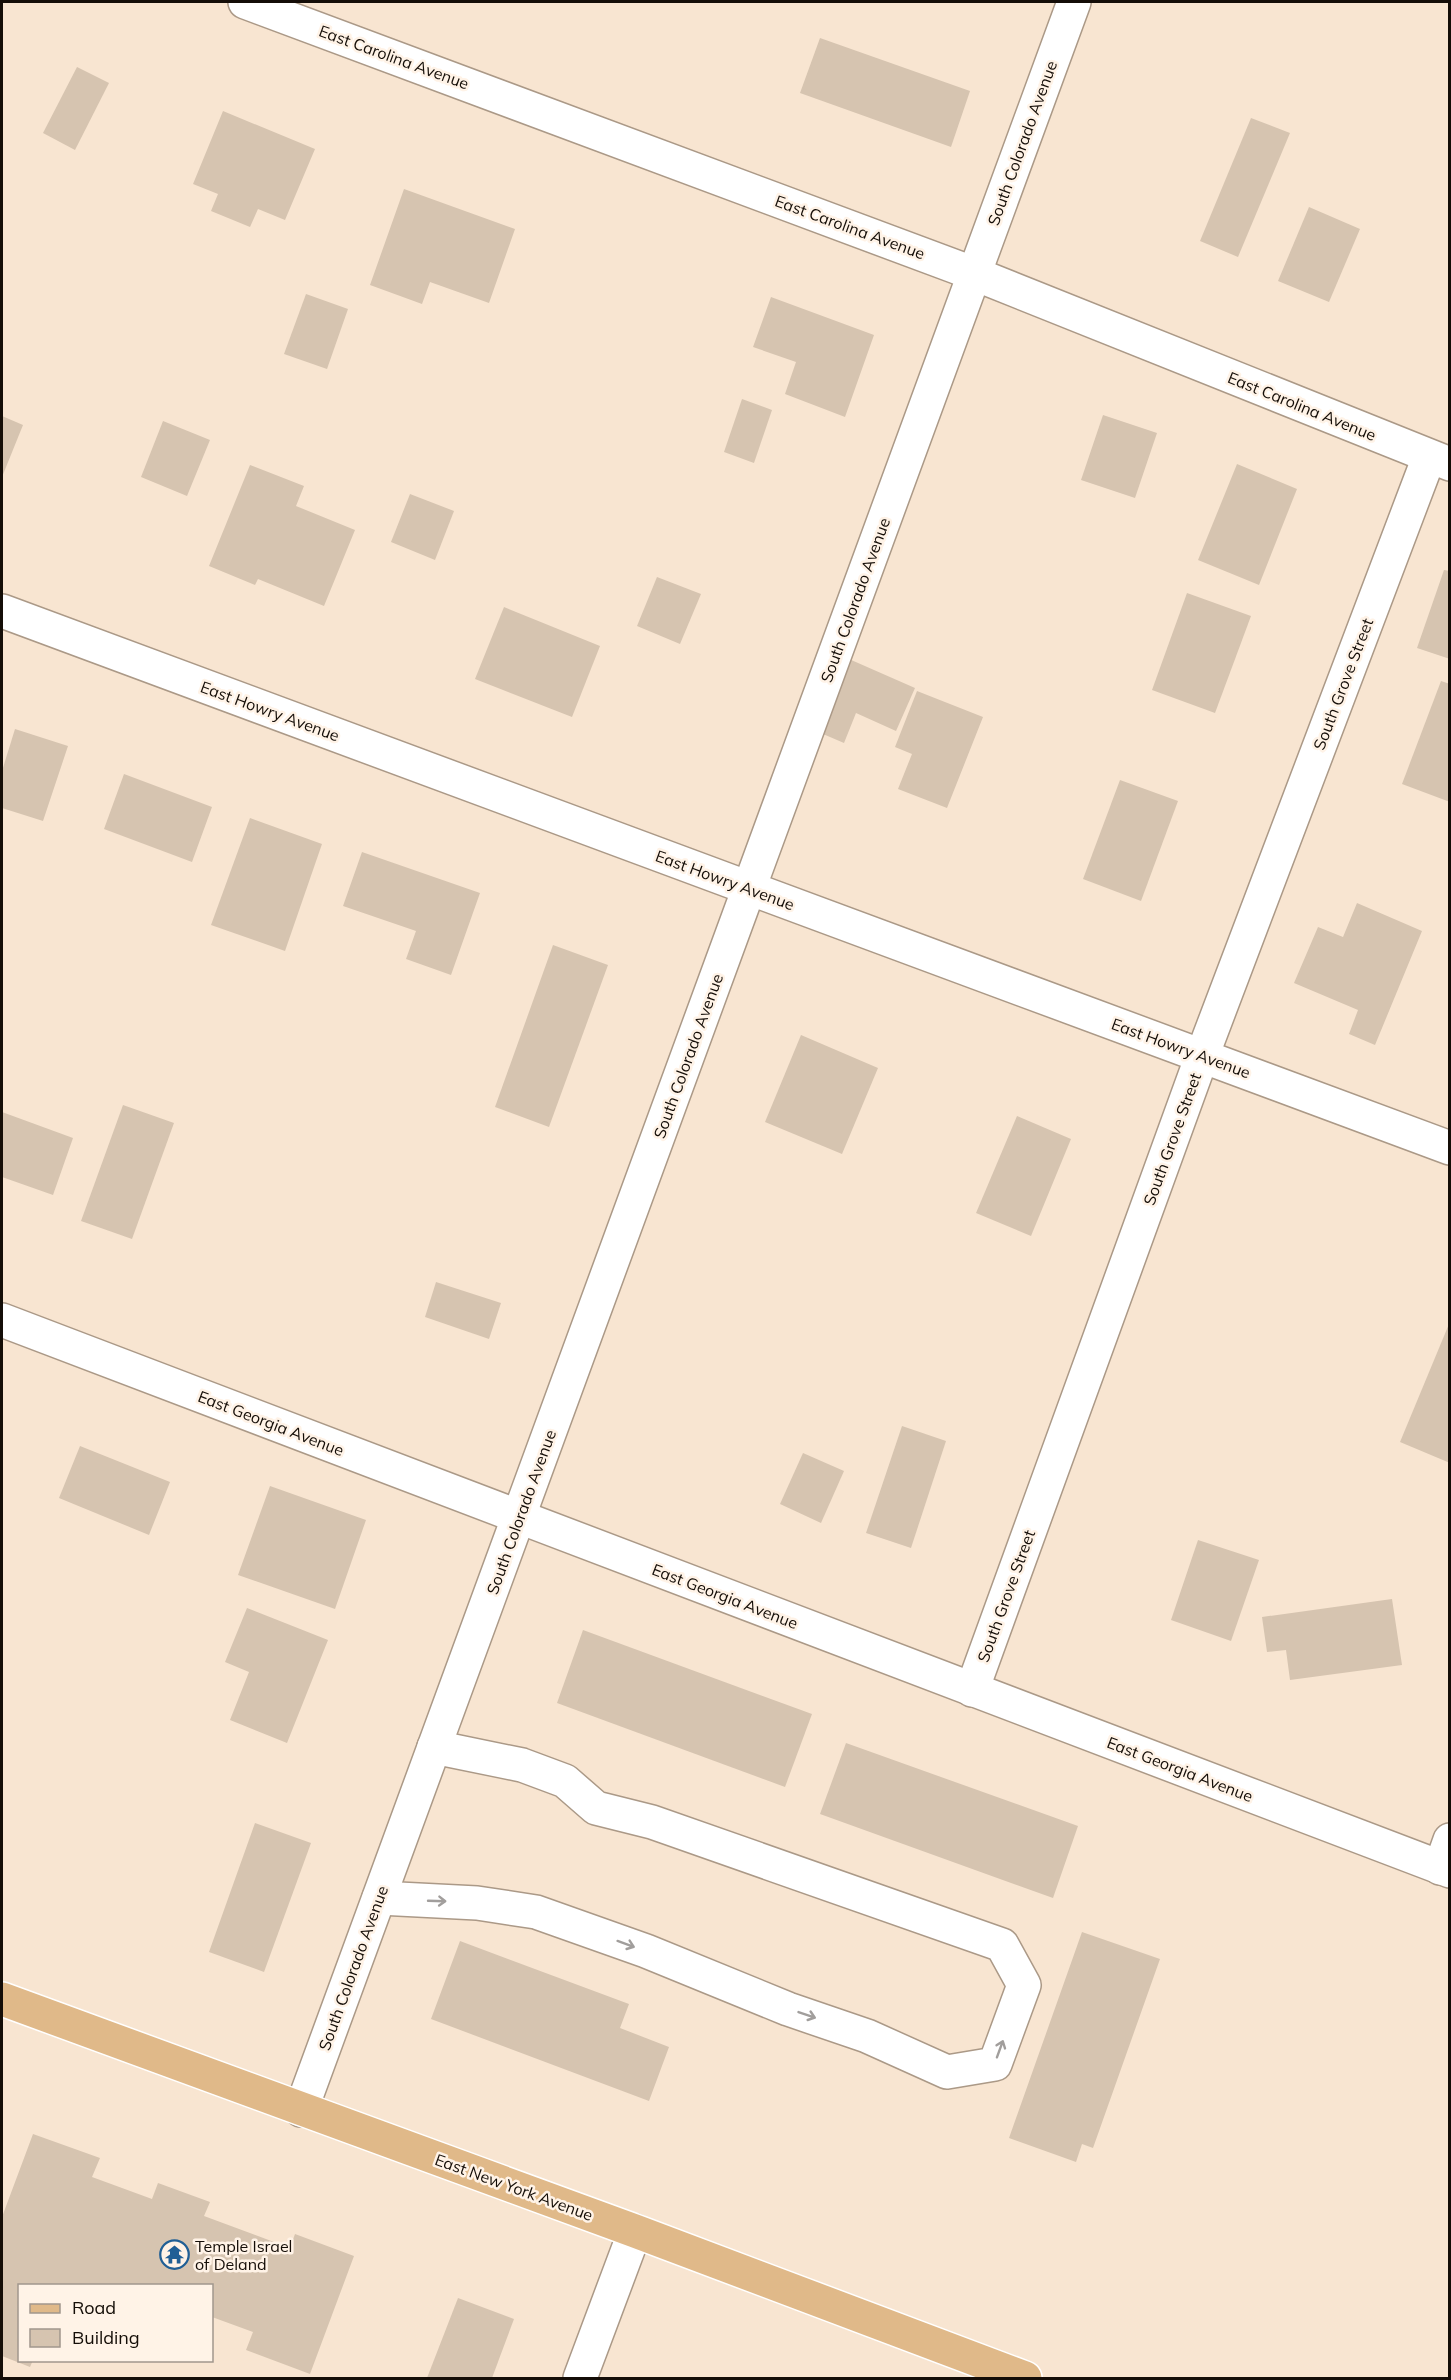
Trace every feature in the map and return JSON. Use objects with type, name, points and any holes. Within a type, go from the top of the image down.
[{"type":"main road","name":"East New York Avenue","points":[[2,1999],[635,2231],[1009,2376]]},
{"type":"street","name":"East Carolina Avenue","points":[[245,2],[975,274],[1439,460]]},
{"type":"street","name":"South Colorado Avenue","points":[[301,2110],[1074,2]]},
{"type":"street","name":"South Grove Street","points":[[972,1690],[1202,1056],[1439,460]]},
{"type":"street","name":"East Howry Avenue","points":[[2,611],[1449,1148]]},
{"type":"street","name":"East Georgia Avenue","points":[[2,1320],[972,1690],[1446,1860]]},
{"type":"street","points":[[379,1898],[477,1903],[536,1912],[645,1951],[788,2009],[867,2036],[947,2072],[995,2064],[1024,1985],[1002,1945],[652,1822],[596,1808],[565,1780],[522,1765],[434,1747]]},
{"type":"street","points":[[579,2379],[635,2231]]},
{"type":"building","points":[[820,38],[970,91],[951,147],[800,93]]},
{"type":"building","points":[[77,67],[109,83],[75,150],[43,133]]},
{"type":"building","points":[[223,111],[315,149],[285,220],[258,209],[250,227],[211,211],[218,194],[193,184]]},
{"type":"building","points":[[1251,118],[1290,133],[1238,257],[1200,241]]},
{"type":"building","points":[[404,189],[515,229],[489,303],[430,282],[422,304],[370,285]]},
{"type":"building","points":[[1309,207],[1360,229],[1329,302],[1278,281]]},
{"type":"building","points":[[306,294],[348,309],[327,369],[284,354]]},
{"type":"building","points":[[771,297],[874,335],[845,417],[785,394],[796,362],[753,347]]},
{"type":"building","points":[[742,399],[772,410],[754,463],[724,452]]},
{"type":"building","points":[[1103,415],[1157,433],[1135,498],[1081,480]]},
{"type":"building","points":[[2,416],[23,425],[2,477]]},
{"type":"building","points":[[163,421],[210,440],[187,496],[141,477]]},
{"type":"building","points":[[1237,464],[1297,489],[1259,585],[1198,560]]},
{"type":"building","points":[[250,465],[304,486],[296,506],[355,530],[324,606],[258,579],[255,585],[209,566]]},
{"type":"building","points":[[410,494],[454,511],[435,560],[391,542]]},
{"type":"building","points":[[1444,570],[1450,571],[1450,659],[1417,648]]},
{"type":"building","points":[[657,577],[701,594],[680,644],[637,626]]},
{"type":"building","points":[[1187,593],[1251,616],[1215,713],[1152,690]]},
{"type":"building","points":[[504,607],[600,646],[572,717],[475,679]]},
{"type":"building","points":[[833,652],[915,688],[896,731],[856,713],[844,743],[802,725]]},
{"type":"building","points":[[1441,681],[1450,684],[1450,802],[1402,784]]},
{"type":"building","points":[[917,691],[983,717],[947,808],[898,789],[912,754],[895,747]]},
{"type":"building","points":[[15,729],[68,746],[43,821],[2,808],[2,771]]},
{"type":"building","points":[[124,774],[212,807],[192,862],[104,829]]},
{"type":"building","points":[[1120,780],[1178,801],[1141,901],[1083,879]]},
{"type":"building","points":[[250,818],[322,844],[285,951],[211,925]]},
{"type":"building","points":[[362,852],[480,893],[451,975],[406,959],[416,931],[343,906]]},
{"type":"building","points":[[1357,903],[1422,931],[1375,1045],[1349,1034],[1358,1010],[1294,983],[1318,927],[1343,937]]},
{"type":"building","points":[[553,945],[608,965],[549,1127],[495,1107]]},
{"type":"building","points":[[801,1035],[878,1068],[842,1154],[765,1122]]},
{"type":"building","points":[[123,1105],[174,1123],[132,1239],[81,1221]]},
{"type":"building","points":[[2,1112],[73,1138],[53,1195],[2,1177]]},
{"type":"building","points":[[1017,1116],[1071,1139],[1031,1236],[976,1213]]},
{"type":"building","points":[[436,1282],[501,1303],[489,1339],[425,1317]]},
{"type":"building","points":[[1450,1324],[1450,1463],[1400,1442]]},
{"type":"building","points":[[902,1426],[946,1441],[911,1548],[866,1533]]},
{"type":"building","points":[[80,1446],[170,1482],[149,1535],[59,1498]]},
{"type":"building","points":[[803,1453],[844,1471],[821,1523],[780,1504]]},
{"type":"building","points":[[270,1486],[366,1520],[335,1609],[238,1575]]},
{"type":"building","points":[[1198,1540],[1259,1560],[1231,1641],[1171,1620]]},
{"type":"building","points":[[1392,1599],[1402,1665],[1290,1680],[1286,1650],[1267,1652],[1262,1617]]},
{"type":"building","points":[[247,1608],[328,1640],[287,1743],[230,1720],[249,1672],[225,1662]]},
{"type":"building","points":[[583,1630],[812,1714],[785,1787],[557,1703]]},
{"type":"building","points":[[846,1743],[1078,1826],[1053,1898],[820,1814]]},
{"type":"building","points":[[255,1823],[311,1843],[264,1972],[209,1952]]},
{"type":"building","points":[[1082,1932],[1160,1959],[1093,2148],[1082,2144],[1076,2162],[1009,2138]]},
{"type":"building","points":[[460,1941],[629,2004],[620,2028],[669,2047],[649,2101],[431,2019]]},
{"type":"building","points":[[33,2134],[100,2158],[92,2177],[152,2199],[158,2183],[210,2202],[204,2216],[290,2248],[295,2234],[354,2256],[310,2374],[246,2350],[253,2332],[213,2317],[213,2284],[18,2284],[18,2362],[32,2362],[30,2367],[2,2356],[2,2217]]},
{"type":"building","points":[[458,2298],[514,2319],[492,2378],[427,2378]]},
{"type":"place","name":"Temple Israel of Deland","points":[[174,2255]]}]
